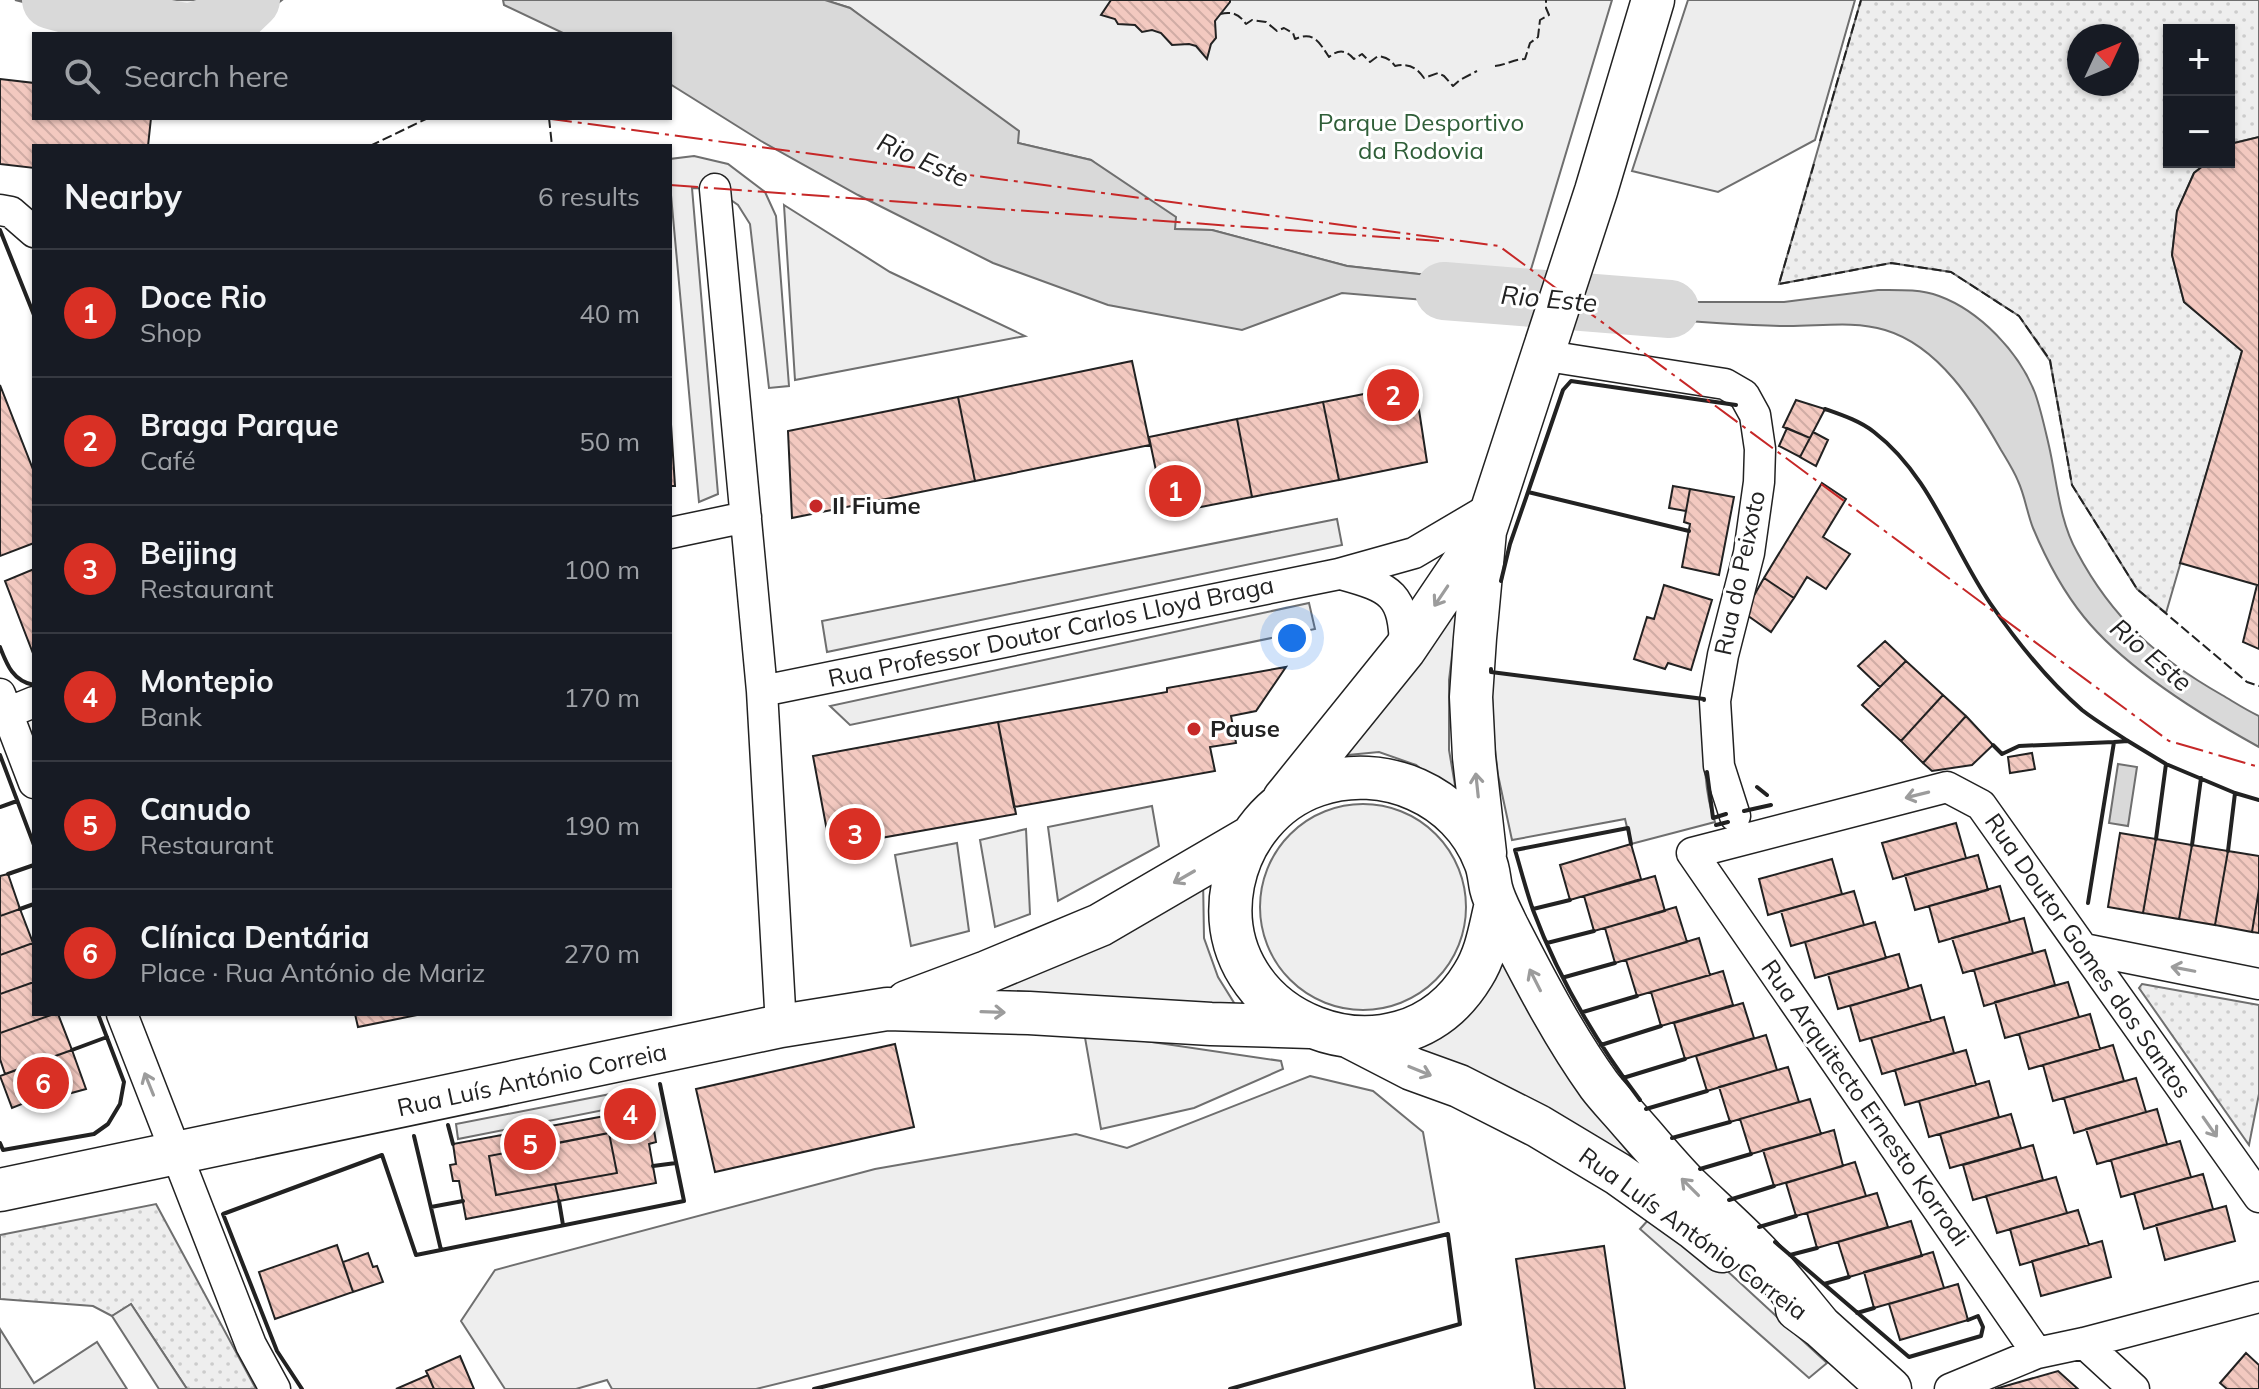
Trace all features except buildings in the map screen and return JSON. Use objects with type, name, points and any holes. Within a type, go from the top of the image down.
[{"type":"street","points":[[1489,519],[1405,649],[1265,822],[1238,864],[1231,916],[1245,966],[1262,992],[1310,1027],[1350,1037],[1375,1037],[1396,1033],[1430,1019],[1464,989],[1485,951],[1496,904],[1486,862],[1474,757],[1471,697],[1489,519],[1596,191],[1653,0]]},
{"type":"street","points":[[715,189],[762,691],[781,1026]]},
{"type":"street","points":[[0,210],[11,212],[32,230]]},
{"type":"street","name":"Rua do Peixoto","points":[[1545,345],[1725,384],[1744,395],[1755,415],[1760,449],[1757,496],[1749,553],[1723,655],[1715,701],[1719,766],[1735,816]]},
{"type":"street","points":[[672,533],[746,517]]},
{"type":"street","name":"Rua Professor Doutor Carlos Lloyd Braga","points":[[762,691],[1339,574],[1414,553],[1489,519]]},
{"type":"street","name":"Rua Professor Doutor Carlos Lloyd Braga","points":[[1339,574],[1378,585],[1397,602],[1405,622],[1405,649]]},
{"type":"street","points":[[14,703],[32,775]]},
{"type":"street","points":[[1265,822],[1304,790],[1334,779],[1356,777],[1397,782],[1416,788],[1455,816],[1486,862]]},
{"type":"street","name":"Rua Doutor Gomes dos Santos","points":[[1692,853],[1947,787],[1981,805],[2259,1197]]},
{"type":"street","name":"Rua Luís António Correia","points":[[887,1009],[1100,925],[1265,822]]},
{"type":"street","name":"Rua Arquitecto Ernesto Korrodi","points":[[1692,853],[2037,1353]]},
{"type":"street","name":"Rua Luís António Correia","points":[[1496,904],[1551,1011],[1600,1086],[1686,1184],[1759,1253],[1820,1326]]},
{"type":"street","points":[[2084,949],[2259,984]]},
{"type":"street","name":"Rua Luís António Correia","points":[[0,1190],[781,1026],[887,1009],[1310,1027]]},
{"type":"street","points":[[123,1016],[251,1345],[275,1389]]},
{"type":"street","name":"Rua Luís António Correia","points":[[1350,1037],[1538,1126],[1618,1174],[1820,1326],[1890,1389]]},
{"type":"street","points":[[1950,1389],[2037,1353],[2259,1297]]},
{"type":"street","points":[[2084,1343],[2134,1389]]},
{"type":"green space","points":[[103,0],[234,0],[222,9],[182,21]]},
{"type":"green space","name":"Parque Desportivo da Rodovia","points":[[825,0],[1612,0],[1526,286],[1347,266],[1212,230],[1174,229],[1091,160],[1018,143],[850,8]]},
{"type":"green space","points":[[1861,0],[2259,0],[2259,137],[2235,143],[2235,24],[2163,24],[2163,168],[2200,168],[2194,173],[2177,211],[2172,255],[2184,302],[2242,351],[2166,613],[2137,589],[2072,485],[2050,361],[2019,316],[1951,272],[1891,263],[1779,284]]},
{"type":"green space","points":[[784,205],[890,272],[1025,336],[795,380]]},
{"type":"green space","points":[[1465,581],[1457,614],[1449,680],[1449,750],[1457,797],[1416,765],[1379,752],[1337,756]]},
{"type":"green space","points":[[1491,672],[1704,699],[1706,777],[1715,822],[1631,844],[1625,819],[1512,840],[1498,775]]},
{"type":"green space","points":[[1363,804],[1403,811],[1436,834],[1459,867],[1466,907],[1459,947],[1436,980],[1403,1003],[1363,1010],[1323,1003],[1290,980],[1267,947],[1260,907],[1267,867],[1290,834],[1323,811]]},
{"type":"green space","points":[[1152,806],[1159,846],[1058,901],[1048,827]]},
{"type":"green space","points":[[1026,829],[1030,914],[995,927],[980,840]]},
{"type":"green space","points":[[957,843],[969,931],[911,946],[895,855]]},
{"type":"green space","points":[[1203,877],[1204,938],[1218,977],[1241,1014],[931,1000]]},
{"type":"green space","points":[[1499,950],[1580,1087],[1661,1192],[1401,1054]]},
{"type":"green space","points":[[2142,984],[2259,1005],[2259,1094],[2249,1145],[2139,988]]},
{"type":"green space","points":[[1084,1032],[1281,1061],[1283,1069],[1194,1108],[1101,1129]]},
{"type":"green space","points":[[1310,1076],[1373,1091],[1423,1132],[1439,1222],[756,1389],[612,1389],[607,1380],[576,1389],[505,1389],[461,1321],[495,1270],[875,1169],[1076,1134],[1127,1148]]},
{"type":"green space","points":[[156,1204],[256,1389],[187,1389],[131,1304],[112,1316],[93,1306],[0,1299],[0,1235]]},
{"type":"shaded area","points":[[1688,0],[1855,0],[1815,140],[1718,192],[1632,171]]},
{"type":"shaded area","points":[[694,156],[728,164],[765,192],[776,216],[789,386],[769,388],[750,224],[738,205],[715,189],[692,188],[718,494],[699,502],[672,206],[672,159]]},
{"type":"shaded area","points":[[1337,519],[1342,545],[827,652],[822,621]]},
{"type":"shaded area","points":[[1309,603],[1315,629],[850,725],[830,706]]},
{"type":"shaded area","points":[[631,1090],[634,1104],[458,1139],[456,1124]]},
{"type":"shaded area","points":[[1659,1208],[1827,1363],[1809,1378],[1640,1229]]},
{"type":"shaded area","points":[[131,1304],[187,1389],[159,1389],[112,1316]]},
{"type":"shaded area","points":[[0,1329],[34,1383],[97,1342],[127,1389],[0,1389]]},
{"type":"water","points":[[15,0],[60,0],[185,32],[142,32]]},
{"type":"water","points":[[251,0],[282,0],[242,31],[192,32],[231,19]]},
{"type":"water","points":[[503,0],[825,0],[850,8],[1019,131],[1018,143],[1091,160],[1176,217],[1175,229],[1212,230],[1347,266],[1526,286],[1519,308],[1342,293],[1242,330],[1108,305],[993,263],[858,195],[761,141],[672,85],[672,32],[561,32],[504,5]]},
{"type":"water","points":[[1878,290],[1909,290],[1939,296],[1983,322],[2008,348],[2035,393],[2066,527],[2091,576],[2121,616],[2157,651],[2199,681],[2259,716],[2259,747],[2189,706],[2143,673],[2084,617],[2049,563],[2016,477],[1991,432],[1954,379],[1922,349],[1885,330],[1860,325],[1710,323],[1588,313],[1597,291],[1696,302],[1784,302]]},
{"type":"water","points":[[2118,764],[2137,767],[2128,826],[2109,823]]},
{"type":"waterway","name":"Rio Este","points":[[51,0],[184,32]]},
{"type":"waterway","name":"Rio Este","points":[[192,32],[231,19],[251,0]]},
{"type":"waterway","name":"Rio Este","points":[[1444,291],[1670,309]]},
{"type":"fence","points":[[1495,66],[1525,59],[1530,43],[1538,37],[1540,20],[1549,15],[1546,0]]},
{"type":"fence","points":[[1820,141],[1861,0]]},
{"type":"fence","points":[[1220,14],[1235,14],[1246,24],[1252,20],[1266,22],[1277,31],[1284,28],[1293,33],[1295,39],[1311,37],[1329,57],[1342,52],[1354,59],[1362,54],[1370,62],[1378,56],[1383,57],[1395,66],[1412,67],[1424,78],[1438,73],[1453,86],[1477,71]]},
{"type":"fence","points":[[374,144],[424,120]]},
{"type":"fence","points":[[549,120],[552,144]]},
{"type":"fence","points":[[1814,164],[1779,284],[1891,263],[1951,272],[2019,316],[2050,360],[2072,485],[2137,589],[2247,682],[2259,686]]},
{"type":"wall","points":[[0,230],[32,310]]},
{"type":"wall","points":[[1689,531],[1528,492],[1563,390],[1571,381],[1736,405]]},
{"type":"wall","points":[[1825,409],[1863,425],[1894,449],[1925,490],[1976,581],[2021,646],[2082,710],[2128,741]]},
{"type":"wall","points":[[1501,581],[1528,492]]},
{"type":"wall","points":[[0,647],[16,676],[32,684]]},
{"type":"wall","points":[[1491,669],[1491,672],[1704,700]]},
{"type":"wall","points":[[2088,903],[2114,742],[2128,741],[2166,764],[2259,800]]},
{"type":"wall","points":[[1993,745],[2002,754],[2019,746],[2114,742]]},
{"type":"wall","points":[[0,755],[32,840]]},
{"type":"wall","points":[[2156,839],[2166,764]]},
{"type":"wall","points":[[1707,772],[1713,818],[1726,814]]},
{"type":"wall","points":[[2192,845],[2201,778]]},
{"type":"wall","points":[[1757,787],[1767,795]]},
{"type":"wall","points":[[2228,851],[2235,793]]},
{"type":"wall","points":[[0,807],[17,801]]},
{"type":"wall","points":[[1744,811],[1771,805]]},
{"type":"wall","points":[[1716,825],[1728,822]]},
{"type":"wall","points":[[1631,844],[1628,828],[1515,850],[1533,910],[1567,985],[1609,1056],[1640,1100]]},
{"type":"wall","points":[[8,874],[32,866]]},
{"type":"wall","points":[[1533,909],[1570,900]]},
{"type":"wall","points":[[20,909],[32,905]]},
{"type":"wall","points":[[1547,943],[1594,931]]},
{"type":"wall","points":[[1565,977],[1615,963]]},
{"type":"wall","points":[[1583,1012],[1637,996]]},
{"type":"wall","points":[[0,1143],[3,1150],[94,1134],[108,1124],[120,1104],[124,1082],[99,1016]]},
{"type":"wall","points":[[1601,1045],[1661,1026]]},
{"type":"wall","points":[[72,1050],[107,1037]]},
{"type":"wall","points":[[1623,1078],[1685,1059]]},
{"type":"wall","points":[[414,1136],[441,1250],[684,1201],[660,1084]]},
{"type":"wall","points":[[638,1089],[643,1109]]},
{"type":"wall","points":[[1646,1109],[1707,1091]]},
{"type":"wall","points":[[1672,1138],[1730,1122]]},
{"type":"wall","points":[[448,1125],[453,1144]]},
{"type":"wall","points":[[1700,1169],[1751,1154]]},
{"type":"wall","points":[[302,1389],[277,1351],[223,1214],[382,1155],[416,1255],[441,1250]]},
{"type":"wall","points":[[653,1166],[676,1163]]},
{"type":"wall","points":[[1729,1200],[1774,1186]]},
{"type":"wall","points":[[431,1207],[463,1201]]},
{"type":"wall","points":[[559,1201],[563,1225]]},
{"type":"wall","points":[[1759,1227],[1796,1216]]},
{"type":"wall","points":[[814,1389],[1448,1234],[1460,1324],[1230,1389]]},
{"type":"wall","points":[[1775,1242],[1909,1357],[1981,1336],[1983,1327],[1978,1316],[1968,1320]]},
{"type":"wall","points":[[1790,1255],[1817,1248]]},
{"type":"wall","points":[[1824,1284],[1849,1277]]},
{"type":"wall","points":[[1857,1313],[1874,1308]]},
{"type":"power","points":[[559,120],[1499,246],[2169,741],[2259,767]]},
{"type":"power","points":[[672,185],[1439,241]]},
{"type":"place","name":"Braga Parque","points":[[1393,395]]},
{"type":"place","name":"Doce Rio","points":[[1175,491]]},
{"type":"place","name":"Il Fiume","points":[[816,506]]},
{"type":"place","name":"Pause","points":[[1194,729]]},
{"type":"place","name":"Beijing","points":[[855,834]]},
{"type":"place","name":"Clínica Dentária","points":[[43,1083]]},
{"type":"place","name":"Montepio","points":[[630,1114]]},
{"type":"place","name":"Canudo","points":[[530,1144]]}]
